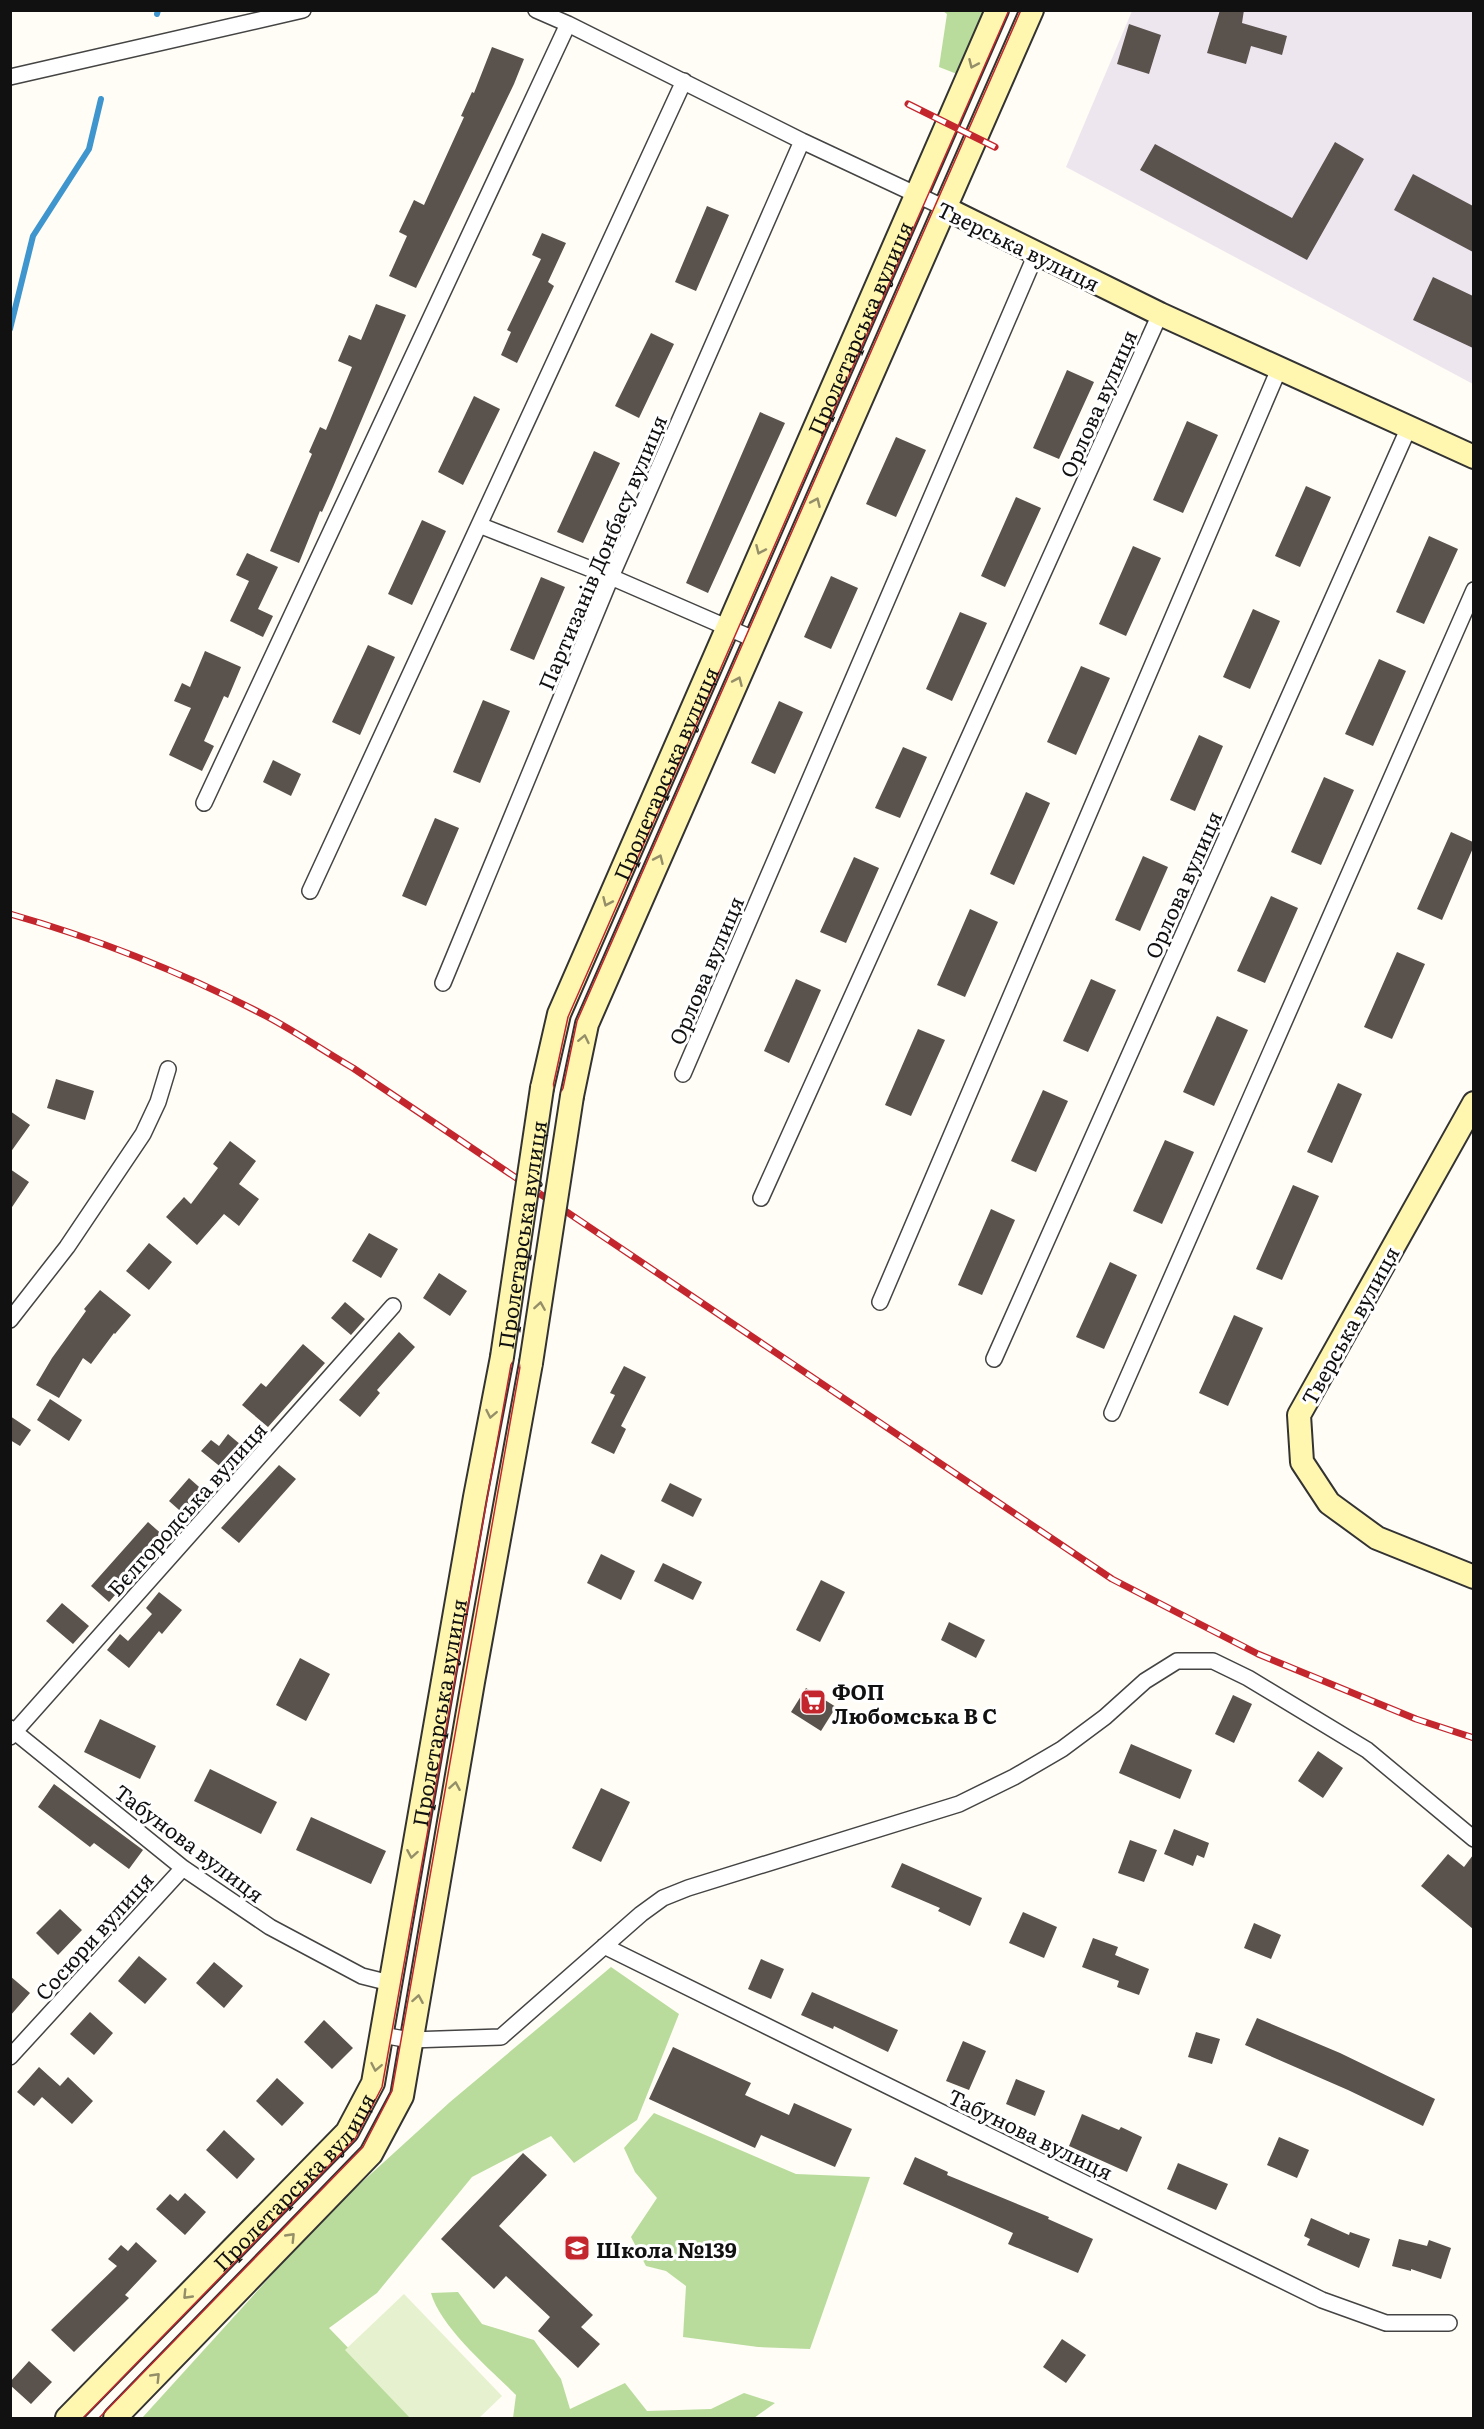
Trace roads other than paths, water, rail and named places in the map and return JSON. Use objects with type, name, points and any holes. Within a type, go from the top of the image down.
[{"type":"main road","name":"Пролетарська вулиця","points":[[67,2418],[347,2132],[373,2083],[471,1520],[502,1357],[542,1088],[558,1014],[997,10]]},
{"type":"main road","name":"Пролетарська вулиця","points":[[115,2418],[371,2154],[402,2096],[410,2040],[531,1364],[572,1096],[587,1024],[1032,10]]},
{"type":"main road","name":"Тверська вулиця","points":[[945,208],[1160,314],[1473,457]]},
{"type":"main road","name":"Тверська вулиця","points":[[1473,1103],[1299,1415],[1302,1462],[1329,1503],[1377,1538],[1473,1577]]},
{"type":"street","points":[[10,77],[303,10]]},
{"type":"street","name":"Тверська вулиця","points":[[536,10],[802,141],[945,208]]},
{"type":"street","points":[[204,803],[568,24]]},
{"type":"street","points":[[310,891],[684,81]]},
{"type":"street","name":"Партизанів Донбасу вулиця","points":[[444,983],[611,577],[802,141]]},
{"type":"street","name":"Орлова вулиця","points":[[683,1074],[1036,254]]},
{"type":"street","name":"Орлова вулиця","points":[[761,1198],[1160,314]]},
{"type":"street","points":[[880,1302],[1279,369]]},
{"type":"street","name":"Орлова вулиця","points":[[994,1359],[1408,427]]},
{"type":"street","points":[[479,525],[611,577],[756,640]]},
{"type":"street","points":[[1112,1413],[1473,590]]},
{"type":"street","points":[[10,1320],[67,1247],[144,1134],[158,1102],[168,1069]]},
{"type":"street","name":"Бєлгородська вулиця","points":[[12,1732],[393,1306]]},
{"type":"street","points":[[382,2035],[410,2040],[501,2037],[640,1914],[663,1898],[688,1888],[959,1804],[1014,1777],[1062,1749],[1105,1717],[1145,1681],[1177,1661],[1213,1661],[1248,1678],[1367,1750],[1473,1839]]},
{"type":"street","name":"Табунова вулиця","points":[[12,1732],[183,1868],[270,1926],[362,1976],[390,1983]]},
{"type":"street","name":"Сосюри вулиця","points":[[10,2057],[183,1868]]},
{"type":"street","name":"Табунова вулиця","points":[[604,1946],[1322,2300],[1386,2322],[1449,2323]]},
{"type":"waterway","points":[[157,14],[158,10]]},
{"type":"waterway","points":[[10,329],[33,236],[89,149],[101,99]]},
{"type":"tram line","points":[[83,2418],[355,2139],[382,2087],[512,1359],[552,1091],[568,1017],[1009,10]]},
{"type":"tram line","points":[[99,2418],[363,2147],[392,2091],[521,1361],[562,1093],[577,1021],[1021,10]]},
{"type":"railway","points":[[908,104],[995,147]]},
{"type":"railway","points":[[10,914],[76,935],[173,972],[236,1001],[299,1035],[353,1068],[1112,1579],[1258,1654],[1416,1719],[1474,1738]]},
{"type":"place","name":"ФОП Любомська В С","points":[[813,1702]]},
{"type":"place","name":"Школа №139","points":[[577,2248]]}]
